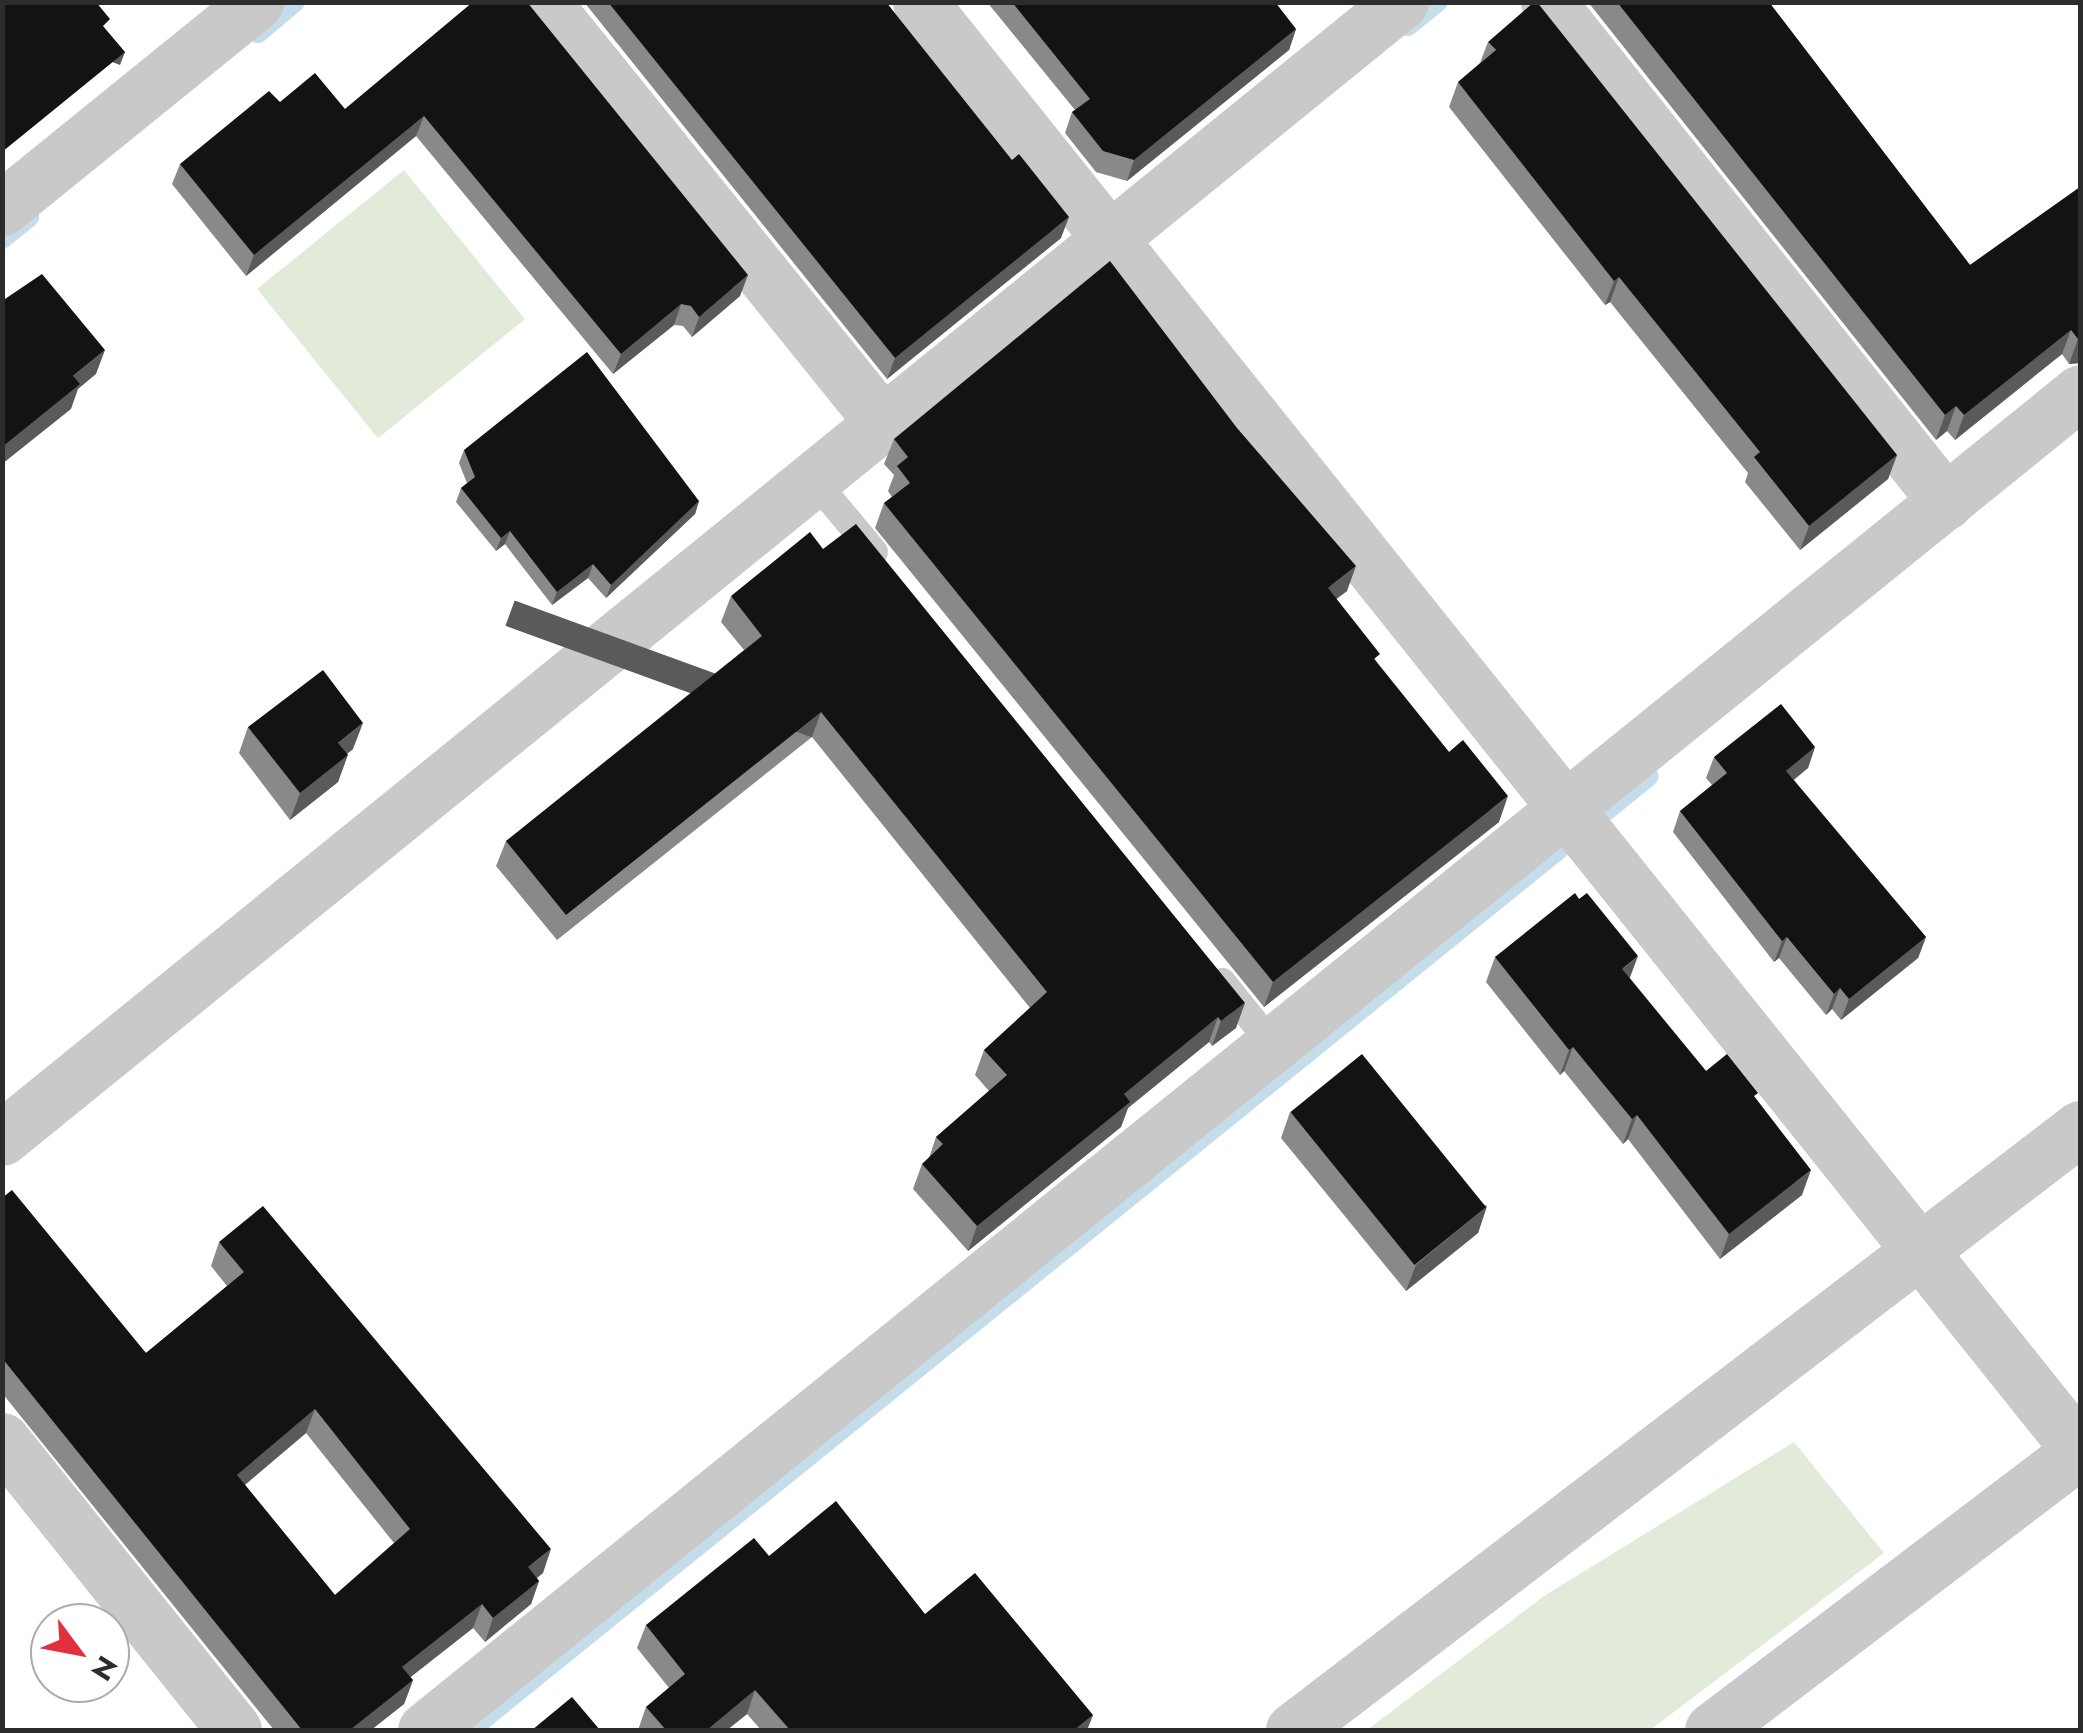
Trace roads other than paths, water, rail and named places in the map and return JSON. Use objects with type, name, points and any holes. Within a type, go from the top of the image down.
[{"type":"street","points":[[2,208],[256,2]]},
{"type":"street","points":[[543,2],[883,422]]},
{"type":"street","points":[[920,2],[1112,236],[2080,1451],[1712,1730]]},
{"type":"street","points":[[2,1138],[824,491],[883,422],[1401,2]]},
{"type":"street","points":[[1548,2],[1946,502]]},
{"type":"street","points":[[425,1730],[1568,810],[2080,392]]},
{"type":"street","points":[[1294,1730],[2080,1128]]},
{"type":"street","points":[[2,1440],[234,1730]]},
{"type":"lane","points":[[824,491],[895,578]]},
{"type":"lane","points":[[1201,956],[1274,1047]]},
{"type":"waterway","points":[[258,33],[295,2]]},
{"type":"waterway","points":[[1408,26],[1438,2]]},
{"type":"waterway","points":[[2,239],[29,217]]},
{"type":"waterway","points":[[1606,811],[1649,776]]},
{"type":"waterway","points":[[470,1730],[1559,849]]}]
